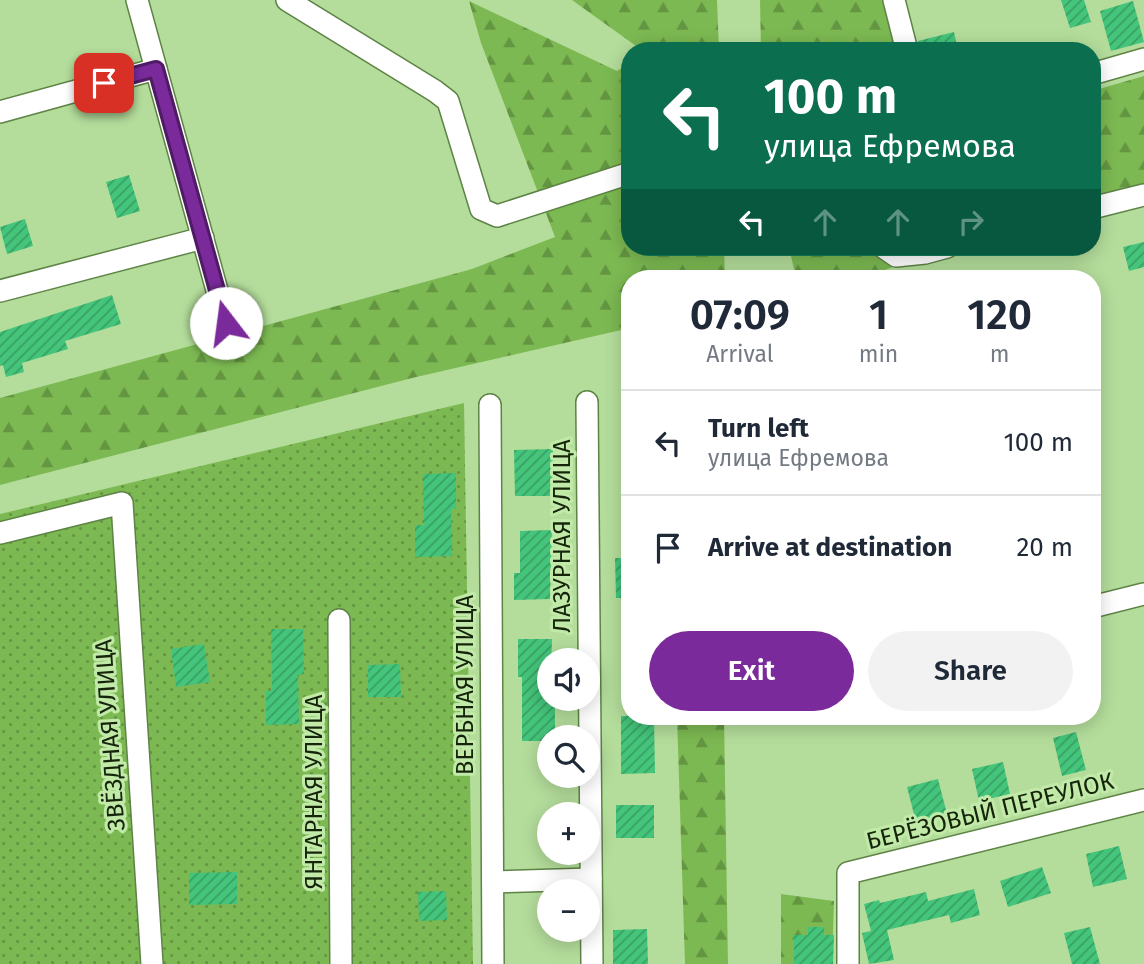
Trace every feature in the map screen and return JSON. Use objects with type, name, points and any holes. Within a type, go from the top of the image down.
[{"type":"street","points":[[137,0],[226,323]]},
{"type":"street","points":[[287,0],[448,100],[481,209],[497,216],[621,176]]},
{"type":"street","points":[[894,0],[905,42]]},
{"type":"street","points":[[1101,71],[1144,59]]},
{"type":"street","points":[[0,112],[156,69]]},
{"type":"street","points":[[1101,206],[1144,195]]},
{"type":"street","points":[[0,290],[203,238]]},
{"type":"street","name":"ЛАЗУРНАЯ УЛИЦА","points":[[587,402],[591,879]]},
{"type":"street","name":"ВЕРБНАЯ УЛИЦА","points":[[491,405],[493,964]]},
{"type":"street","name":"ЗВЁЗДНАЯ УЛИЦА","points":[[0,533],[122,503],[152,964]]},
{"type":"street","points":[[1101,605],[1144,594]]},
{"type":"street","name":"ЯНТАРНАЯ УЛИЦА","points":[[339,620],[341,964]]},
{"type":"street","name":"БЕРЁЗОВЫЙ ПЕРЕУЛОК","points":[[848,964],[848,873],[1144,800]]},
{"type":"street","points":[[493,882],[537,881]]},
{"type":"street","name":"ЛАЗУРНАЯ УЛИЦА","points":[[592,942],[592,964]]},
{"type":"green space","points":[[572,0],[717,0],[719,42],[630,42]]},
{"type":"green space","points":[[760,0],[894,0],[903,42],[761,42]]},
{"type":"green space","points":[[469,1],[617,71],[621,69],[621,256],[724,256],[725,270],[621,270],[621,330],[412,378],[0,485],[0,398],[472,269],[555,237],[481,43]]},
{"type":"green space","points":[[1144,76],[1144,187],[1101,199],[1101,88]]},
{"type":"green space","points":[[791,256],[924,256],[885,270],[794,269]]},
{"type":"green space","points":[[464,403],[473,964],[0,964],[0,514]]},
{"type":"green space","points":[[677,725],[724,725],[728,964],[685,964]]},
{"type":"green space","points":[[781,894],[834,901],[832,964],[781,964]]},
{"type":"building","points":[[1061,0],[1084,0],[1091,22],[1070,28]]},
{"type":"building","points":[[1133,1],[1144,42],[1111,51],[1100,11]]},
{"type":"building","points":[[954,32],[956,42],[918,42]]},
{"type":"building","points":[[129,175],[140,211],[117,218],[106,182]]},
{"type":"building","points":[[25,219],[33,246],[7,254],[0,227]]},
{"type":"building","points":[[1144,242],[1144,267],[1129,271],[1123,247]]},
{"type":"building","points":[[112,295],[121,324],[65,341],[68,349],[22,363],[24,372],[6,377],[3,365],[0,366],[0,332]]},
{"type":"building","points":[[553,449],[554,496],[515,496],[514,450]]},
{"type":"building","points":[[456,473],[456,509],[451,509],[452,556],[415,557],[415,525],[424,525],[423,474]]},
{"type":"building","points":[[552,530],[550,599],[514,600],[514,573],[520,573],[520,531]]},
{"type":"building","points":[[615,558],[621,558],[621,598],[616,598]]},
{"type":"building","points":[[271,629],[303,629],[304,674],[298,675],[299,724],[266,725],[266,691],[272,691]]},
{"type":"building","points":[[518,639],[552,639],[552,648],[537,648],[537,711],[555,711],[555,725],[537,725],[537,741],[522,741],[522,677],[518,677]]},
{"type":"building","points":[[204,644],[210,682],[176,687],[171,649]]},
{"type":"building","points":[[400,664],[401,697],[368,697],[368,665]]},
{"type":"building","points":[[621,725],[654,725],[655,773],[621,774]]},
{"type":"building","points":[[1076,732],[1086,770],[1062,776],[1053,738]]},
{"type":"building","points":[[1003,762],[1010,794],[979,801],[972,769]]},
{"type":"building","points":[[938,779],[947,814],[916,822],[907,787]]},
{"type":"building","points":[[616,805],[654,805],[654,838],[616,838]]},
{"type":"building","points":[[1119,846],[1127,879],[1093,887],[1086,854]]},
{"type":"building","points":[[1042,867],[1051,893],[1008,907],[1000,881]]},
{"type":"building","points":[[237,872],[237,904],[189,905],[189,873]]},
{"type":"building","points":[[974,889],[980,915],[951,923],[949,915],[887,930],[894,960],[869,964],[862,933],[871,931],[864,904],[926,892],[928,901]]},
{"type":"building","points":[[446,891],[447,920],[419,921],[418,892]]},
{"type":"building","points":[[808,927],[824,927],[824,935],[834,935],[833,964],[794,964],[794,935],[808,935]]},
{"type":"building","points":[[1090,927],[1100,964],[1072,964],[1064,933]]},
{"type":"building","points":[[647,929],[648,964],[613,964],[613,930]]},
{"type":"route","points":[[104,83],[156,69],[226,323]]}]
